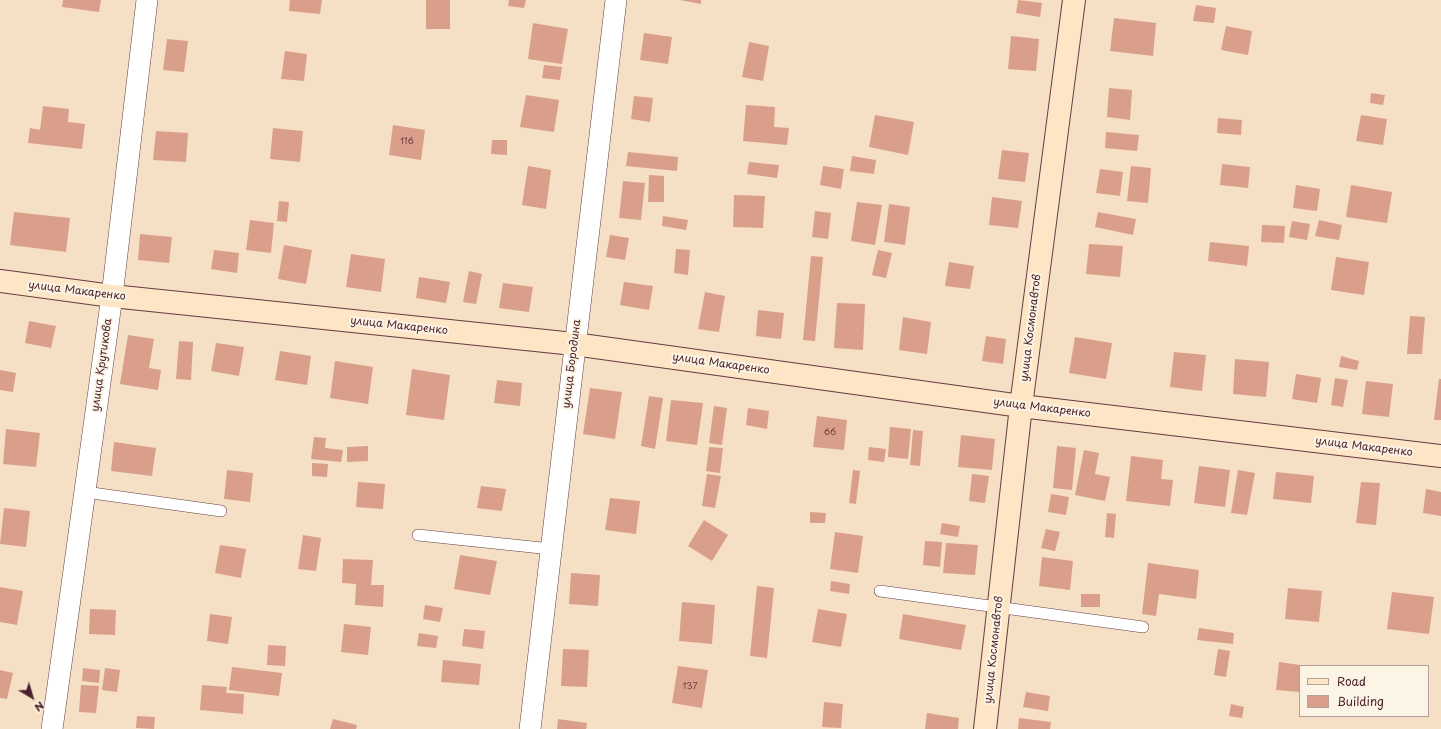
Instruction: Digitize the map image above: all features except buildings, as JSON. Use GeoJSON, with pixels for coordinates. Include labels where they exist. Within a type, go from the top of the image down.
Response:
{"type":"FeatureCollection","features":[{"type":"Feature","properties":{"kind":"street","name":"улица Крутикова"},"geometry":{"type":"LineString","coordinates":[[52,729],[112,296],[147,0]]}},
{"type":"Feature","properties":{"kind":"street","name":"улица Бородина"},"geometry":{"type":"LineString","coordinates":[[530,729],[574,344],[616,0]]}},
{"type":"Feature","properties":{"kind":"street","name":"улица Космонавтов"},"geometry":{"type":"LineString","coordinates":[[985,729],[1021,406],[1074,0]]}},
{"type":"Feature","properties":{"kind":"street","name":"улица Макаренко"},"geometry":{"type":"LineString","coordinates":[[0,281],[112,296],[574,344],[1021,406],[1441,456]]}},
{"type":"Feature","properties":{"kind":"lane"},"geometry":{"type":"LineString","coordinates":[[85,492],[221,510]]}},
{"type":"Feature","properties":{"kind":"lane"},"geometry":{"type":"LineString","coordinates":[[418,535],[551,549]]}},
{"type":"Feature","properties":{"kind":"lane"},"geometry":{"type":"LineString","coordinates":[[880,591],[1143,628]]}}]}
